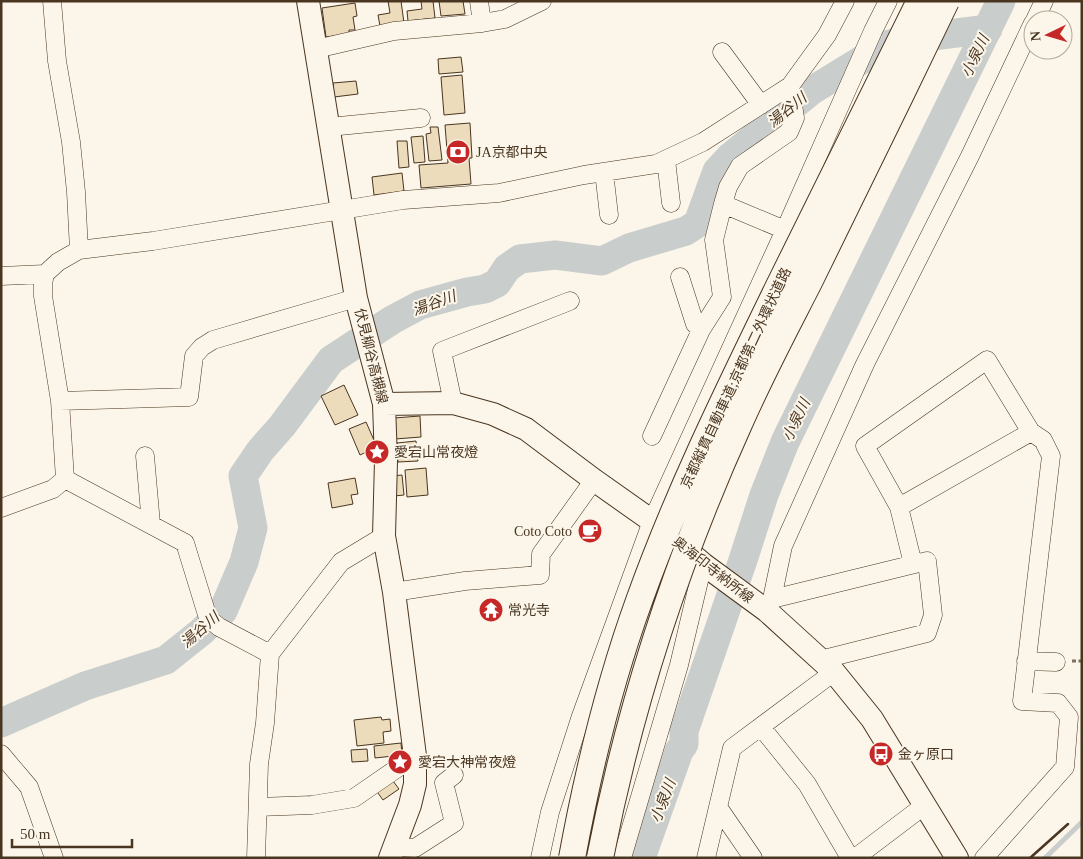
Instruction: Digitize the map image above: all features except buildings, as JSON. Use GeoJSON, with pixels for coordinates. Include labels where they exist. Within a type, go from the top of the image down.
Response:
{"type":"FeatureCollection","features":[{"type":"Feature","properties":{"kind":"highway","name":"京都縦貫自動車道;京都第二外環状道路"},"geometry":{"type":"LineString","coordinates":[[572,858],[584,794],[608,701],[639,601],[673,514],[716,414],[920,1]]}},
{"type":"Feature","properties":{"kind":"highway","name":"京都縦貫自動車道;京都第二外環状道路"},"geometry":{"type":"LineString","coordinates":[[600,858],[611,801],[634,709],[664,612],[696,525],[739,424],[946,1]]}},
{"type":"Feature","properties":{"kind":"main road","name":"伏見柳谷高槻線"},"geometry":{"type":"LineString","coordinates":[[308,1],[356,298],[384,404],[386,461],[384,536],[394,592],[415,756],[416,784],[392,852]]}},
{"type":"Feature","properties":{"kind":"main road","name":"奥海印寺納所線"},"geometry":{"type":"LineString","coordinates":[[384,404],[452,403],[493,414],[526,429],[652,521],[707,567],[765,604],[827,666],[872,719],[957,858]]}},
{"type":"Feature","properties":{"kind":"street"},"geometry":{"type":"LineString","coordinates":[[52,1],[57,61],[71,142],[79,250]]}},
{"type":"Feature","properties":{"kind":"street"},"geometry":{"type":"LineString","coordinates":[[479,1],[482,23]]}},
{"type":"Feature","properties":{"kind":"street"},"geometry":{"type":"LineString","coordinates":[[652,436],[701,330],[722,297],[714,240],[728,187],[740,166],[789,132],[792,102],[845,1]]}},
{"type":"Feature","properties":{"kind":"street"},"geometry":{"type":"LineString","coordinates":[[540,858],[550,812],[581,716],[652,521],[888,1]]}},
{"type":"Feature","properties":{"kind":"street"},"geometry":{"type":"LineString","coordinates":[[316,49],[394,31],[482,23],[505,19],[531,3]]}},
{"type":"Feature","properties":{"kind":"street"},"geometry":{"type":"LineString","coordinates":[[765,604],[782,546],[864,364],[970,156],[1023,45]]}},
{"type":"Feature","properties":{"kind":"street"},"geometry":{"type":"LineString","coordinates":[[722,52],[761,105]]}},
{"type":"Feature","properties":{"kind":"street"},"geometry":{"type":"LineString","coordinates":[[65,479],[60,402],[43,296],[43,284],[46,274],[58,262],[79,250],[153,241],[403,200],[499,193],[604,172],[656,164],[704,142],[761,105],[792,102]]}},
{"type":"Feature","properties":{"kind":"street"},"geometry":{"type":"LineString","coordinates":[[328,128],[421,118]]}},
{"type":"Feature","properties":{"kind":"street"},"geometry":{"type":"LineString","coordinates":[[666,160],[671,203]]}},
{"type":"Feature","properties":{"kind":"street"},"geometry":{"type":"LineString","coordinates":[[604,172],[609,215]]}},
{"type":"Feature","properties":{"kind":"street"},"geometry":{"type":"LineString","coordinates":[[723,204],[785,230]]}},
{"type":"Feature","properties":{"kind":"street"},"geometry":{"type":"LineString","coordinates":[[1,276],[46,274]]}},
{"type":"Feature","properties":{"kind":"street"},"geometry":{"type":"LineString","coordinates":[[680,277],[695,324],[701,330]]}},
{"type":"Feature","properties":{"kind":"street"},"geometry":{"type":"LineString","coordinates":[[60,402],[189,397],[194,356],[207,343],[356,298]]}},
{"type":"Feature","properties":{"kind":"street"},"geometry":{"type":"LineString","coordinates":[[452,403],[442,351],[570,301]]}},
{"type":"Feature","properties":{"kind":"street"},"geometry":{"type":"LineString","coordinates":[[913,564],[900,507],[865,446],[987,360],[1031,432],[1043,440],[1051,456],[1022,701],[1058,703],[1069,718],[1065,767],[984,858]]}},
{"type":"Feature","properties":{"kind":"street"},"geometry":{"type":"LineString","coordinates":[[900,507],[1031,432]]}},
{"type":"Feature","properties":{"kind":"street"},"geometry":{"type":"LineString","coordinates":[[145,456],[151,524]]}},
{"type":"Feature","properties":{"kind":"street"},"geometry":{"type":"LineString","coordinates":[[1,508],[53,488],[65,479]]}},
{"type":"Feature","properties":{"kind":"street"},"geometry":{"type":"LineString","coordinates":[[65,479],[185,543],[213,622],[270,654]]}},
{"type":"Feature","properties":{"kind":"street"},"geometry":{"type":"LineString","coordinates":[[394,592],[465,581],[540,575],[540,554],[594,480]]}},
{"type":"Feature","properties":{"kind":"street"},"geometry":{"type":"LineString","coordinates":[[256,858],[259,764],[270,654],[341,562],[384,536]]}},
{"type":"Feature","properties":{"kind":"street"},"geometry":{"type":"LineString","coordinates":[[706,858],[732,748],[761,727],[827,666],[927,633],[933,615],[927,561],[765,604]]}},
{"type":"Feature","properties":{"kind":"street"},"geometry":{"type":"LineString","coordinates":[[622,858],[707,567]]}},
{"type":"Feature","properties":{"kind":"street"},"geometry":{"type":"LineString","coordinates":[[1026,661],[1056,662]]}},
{"type":"Feature","properties":{"kind":"street"},"geometry":{"type":"LineString","coordinates":[[761,727],[807,784],[850,858]]}},
{"type":"Feature","properties":{"kind":"street"},"geometry":{"type":"LineString","coordinates":[[1,754],[29,787],[54,858]]}},
{"type":"Feature","properties":{"kind":"street"},"geometry":{"type":"LineString","coordinates":[[258,807],[312,805],[354,798],[415,756]]}},
{"type":"Feature","properties":{"kind":"street"},"geometry":{"type":"LineString","coordinates":[[392,852],[415,848],[454,823],[444,783],[454,775]]}},
{"type":"Feature","properties":{"kind":"street"},"geometry":{"type":"LineString","coordinates":[[855,858],[925,805]]}},
{"type":"Feature","properties":{"kind":"street"},"geometry":{"type":"LineString","coordinates":[[718,807],[753,858]]}},
{"type":"Feature","properties":{"kind":"waterway","name":"小泉川"},"geometry":{"type":"LineString","coordinates":[[641,858],[679,751],[684,744],[684,731],[764,495],[785,442],[1001,1]]}},
{"type":"Feature","properties":{"kind":"waterway","name":"湯谷川"},"geometry":{"type":"LineString","coordinates":[[1,723],[85,686],[166,660],[201,632],[223,611],[244,562],[253,528],[243,476],[260,451],[282,426],[331,360],[392,320],[420,305],[485,289],[497,283],[507,268],[520,259],[555,255],[602,261],[629,248],[686,231],[698,223],[717,171],[730,157],[811,91],[886,45],[909,39],[988,29]]}},
{"type":"Feature","properties":{"kind":"waterway"},"geometry":{"type":"LineString","coordinates":[[1045,858],[1082,822]]}},
{"type":"Feature","properties":{"kind":"wall"},"geometry":{"type":"LineString","coordinates":[[1030,858],[1068,824]]}},
{"type":"Feature","properties":{"kind":"place","name":"JA京都中央"},"geometry":{"type":"Point","coordinates":[458,152]}},
{"type":"Feature","properties":{"kind":"place","name":"愛宕山常夜燈"},"geometry":{"type":"Point","coordinates":[377,452]}},
{"type":"Feature","properties":{"kind":"place","name":"Coto Coto"},"geometry":{"type":"Point","coordinates":[590,531]}},
{"type":"Feature","properties":{"kind":"place","name":"常光寺"},"geometry":{"type":"Point","coordinates":[491,610]}},
{"type":"Feature","properties":{"kind":"place","name":"金ヶ原口"},"geometry":{"type":"Point","coordinates":[881,754]}},
{"type":"Feature","properties":{"kind":"place","name":"愛宕大神常夜燈"},"geometry":{"type":"Point","coordinates":[400,762]}}]}
